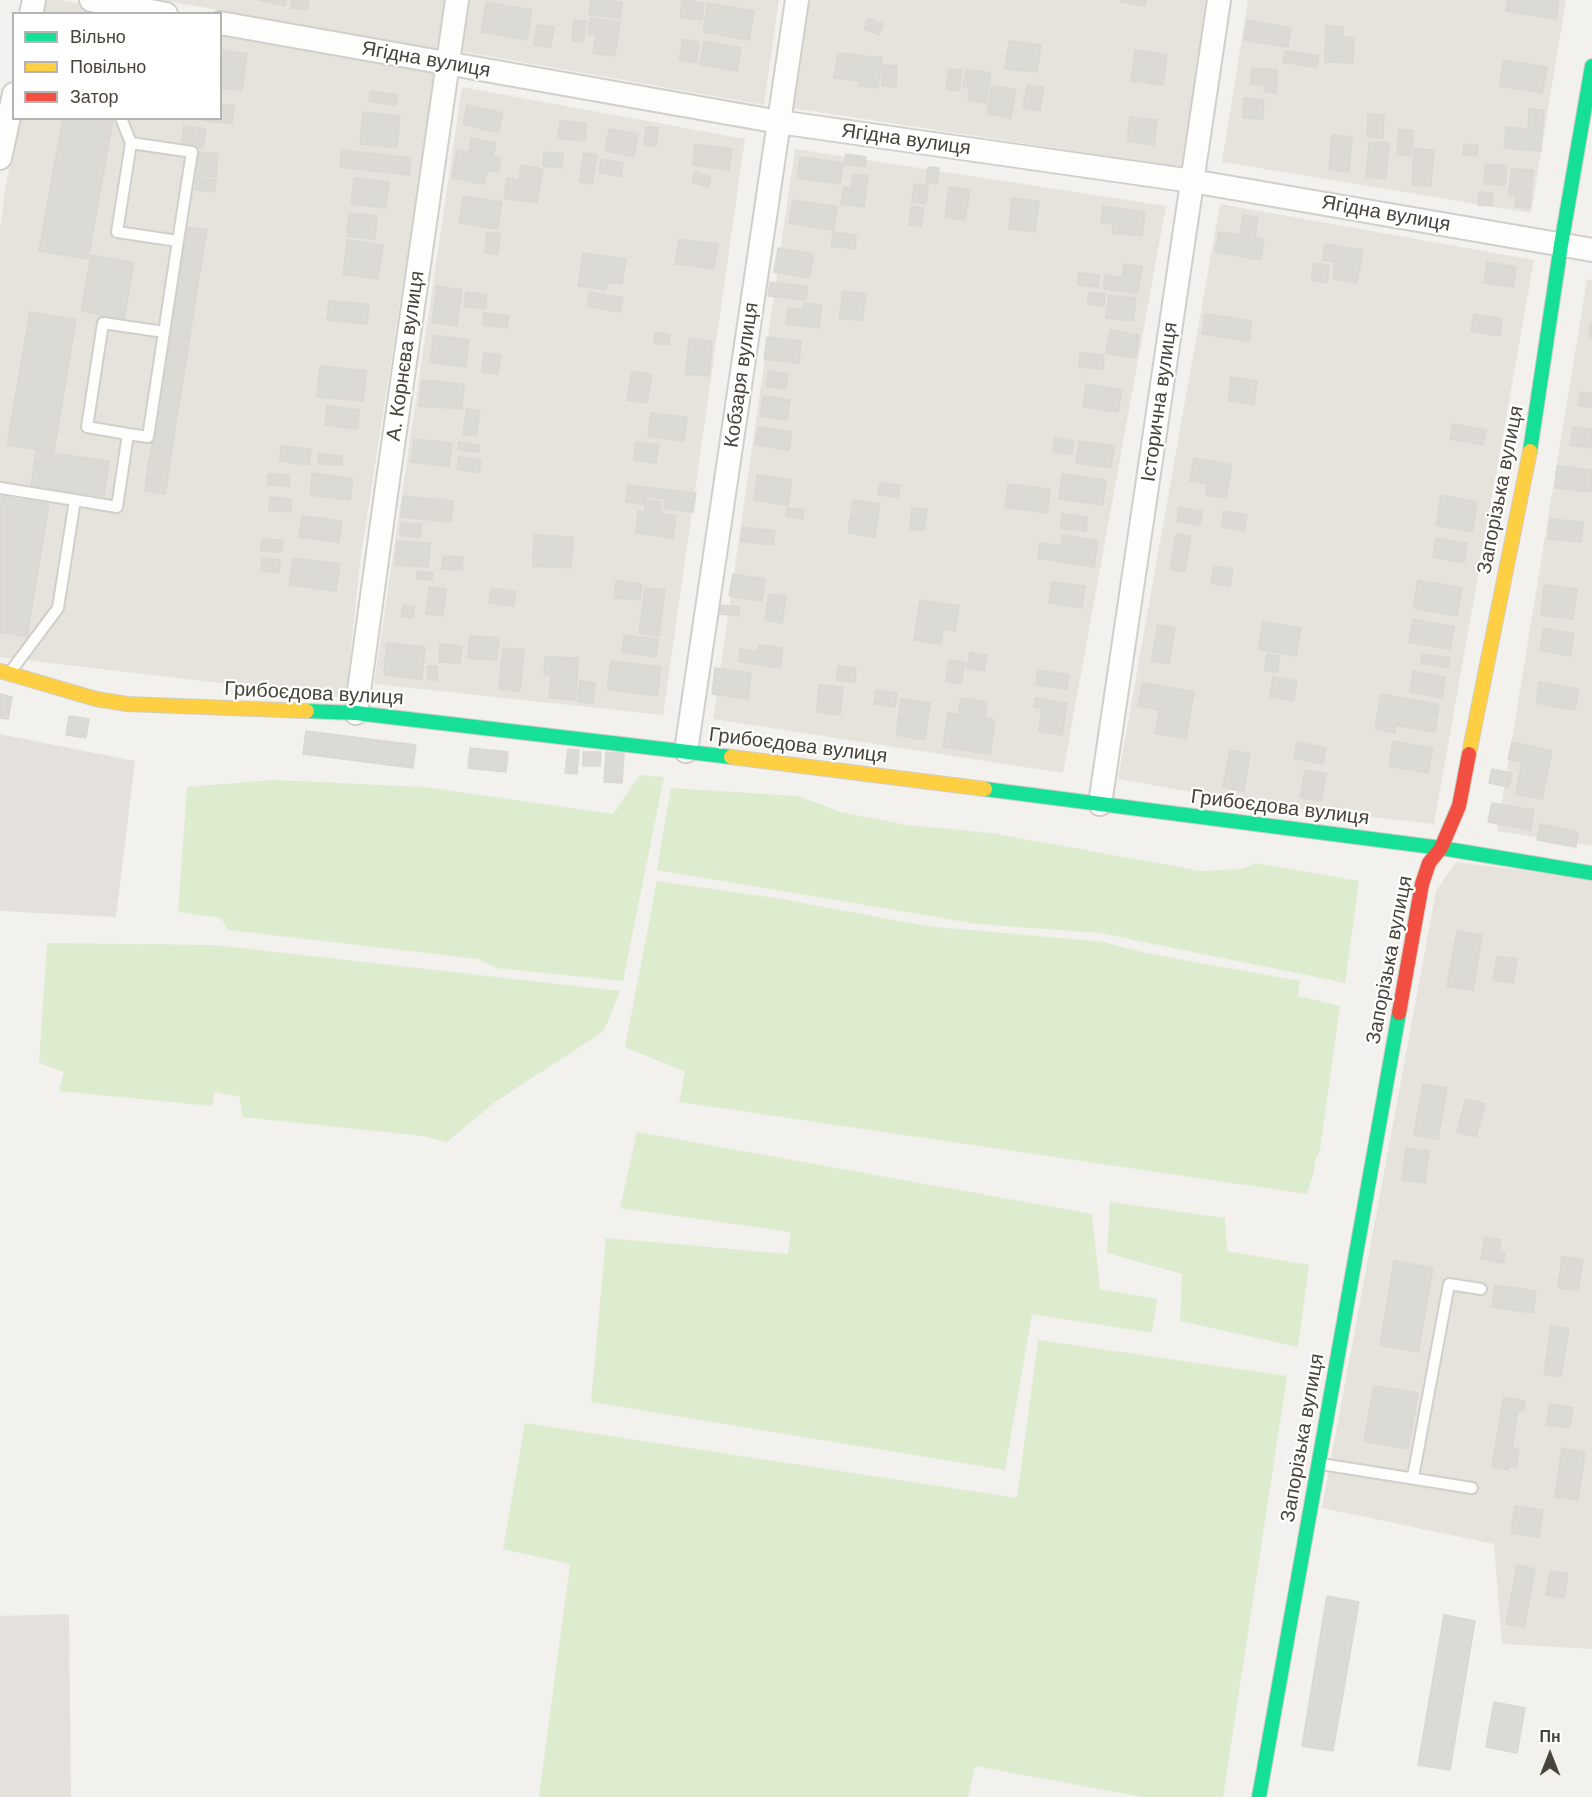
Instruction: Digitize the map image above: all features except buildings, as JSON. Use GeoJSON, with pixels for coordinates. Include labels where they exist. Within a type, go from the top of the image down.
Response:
{"type":"FeatureCollection","features":[{"type":"Feature","properties":{"kind":"street"},"geometry":{"type":"LineString","coordinates":[[91,0],[136,11]]}},
{"type":"Feature","properties":{"kind":"street","name":"А. Корнєва вулиця"},"geometry":{"type":"LineString","coordinates":[[356,713],[457,0]]}},
{"type":"Feature","properties":{"kind":"street","name":"Кобзаря вулиця"},"geometry":{"type":"LineString","coordinates":[[686,751],[797,0]]}},
{"type":"Feature","properties":{"kind":"street","name":"Історична вулиця"},"geometry":{"type":"LineString","coordinates":[[1100,804],[1219,0]]}},
{"type":"Feature","properties":{"kind":"street","name":"Ягідна вулиця"},"geometry":{"type":"LineString","coordinates":[[222,23],[780,123],[1192,181],[1592,250]]}},
{"type":"Feature","properties":{"kind":"street","name":"Запорізька вулиця"},"geometry":{"type":"LineString","coordinates":[[1259,1797],[1422,884],[1429,863],[1441,848],[1459,806],[1528,462],[1561,245],[1592,66]]}},
{"type":"Feature","properties":{"kind":"street"},"geometry":{"type":"LineString","coordinates":[[0,158],[12,103]]}},
{"type":"Feature","properties":{"kind":"street","name":"Грибоєдова вулиця"},"geometry":{"type":"LineString","coordinates":[[5,672],[96,699],[127,704],[356,713],[686,751],[1441,848],[1592,873]]}},
{"type":"Feature","properties":{"kind":"lane"},"geometry":{"type":"LineString","coordinates":[[122,120],[131,142],[117,232],[178,241]]}},
{"type":"Feature","properties":{"kind":"lane"},"geometry":{"type":"LineString","coordinates":[[131,142],[192,152],[148,437],[87,427],[103,323],[164,332]]}},
{"type":"Feature","properties":{"kind":"lane"},"geometry":{"type":"LineString","coordinates":[[0,489],[117,507],[128,434]]}},
{"type":"Feature","properties":{"kind":"lane"},"geometry":{"type":"LineString","coordinates":[[5,672],[58,608],[75,500]]}},
{"type":"Feature","properties":{"kind":"lane"},"geometry":{"type":"LineString","coordinates":[[1413,1477],[1449,1284],[1481,1289]]}},
{"type":"Feature","properties":{"kind":"lane"},"geometry":{"type":"LineString","coordinates":[[1318,1463],[1472,1488]]}},
{"type":"Feature","properties":{"kind":"shaded area"},"geometry":{"type":"Polygon","coordinates":[[[41,0],[61,0],[127,12],[39,12],[41,0]]]}},
{"type":"Feature","properties":{"kind":"shaded area"},"geometry":{"type":"Polygon","coordinates":[[[163,0],[450,0],[443,51],[163,0]]]}},
{"type":"Feature","properties":{"kind":"shaded area"},"geometry":{"type":"Polygon","coordinates":[[[467,0],[779,0],[764,105],[460,51],[467,0]]]}},
{"type":"Feature","properties":{"kind":"shaded area"},"geometry":{"type":"Polygon","coordinates":[[[808,0],[1212,0],[1186,168],[792,108],[808,0]]]}},
{"type":"Feature","properties":{"kind":"shaded area"},"geometry":{"type":"Polygon","coordinates":[[[1248,0],[1566,0],[1531,213],[1222,162],[1248,0]]]}},
{"type":"Feature","properties":{"kind":"shaded area"},"geometry":{"type":"Polygon","coordinates":[[[222,30],[436,71],[360,562],[346,698],[0,657],[0,230],[18,120],[222,120],[222,30]]]}},
{"type":"Feature","properties":{"kind":"shaded area"},"geometry":{"type":"Polygon","coordinates":[[[462,87],[745,139],[663,715],[374,684],[462,87]]]}},
{"type":"Feature","properties":{"kind":"shaded area"},"geometry":{"type":"Polygon","coordinates":[[[795,149],[1166,206],[1063,773],[713,719],[795,149]]]}},
{"type":"Feature","properties":{"kind":"shaded area"},"geometry":{"type":"Polygon","coordinates":[[[1220,204],[1534,260],[1434,824],[1266,805],[1118,779],[1220,204]]]}},
{"type":"Feature","properties":{"kind":"shaded area"},"geometry":{"type":"Polygon","coordinates":[[[1587,279],[1592,280],[1592,846],[1497,831],[1587,279]]]}},
{"type":"Feature","properties":{"kind":"shaded area"},"geometry":{"type":"Polygon","coordinates":[[[0,734],[135,761],[116,917],[0,911],[0,734]]]}},
{"type":"Feature","properties":{"kind":"shaded area"},"geometry":{"type":"Polygon","coordinates":[[[1456,862],[1592,879],[1592,1649],[1502,1644],[1494,1544],[1322,1508],[1436,891],[1456,862]]]}},
{"type":"Feature","properties":{"kind":"shaded area"},"geometry":{"type":"Polygon","coordinates":[[[69,1614],[71,1797],[0,1797],[0,1616],[69,1614]]]}},
{"type":"Feature","properties":{"kind":"green space"},"geometry":{"type":"Polygon","coordinates":[[[640,775],[664,777],[623,981],[496,968],[478,959],[228,930],[221,918],[178,912],[187,787],[274,780],[424,787],[613,814],[640,775]]]}},
{"type":"Feature","properties":{"kind":"green space"},"geometry":{"type":"Polygon","coordinates":[[[671,788],[798,796],[841,812],[907,825],[991,833],[1201,871],[1241,869],[1256,863],[1359,881],[1345,983],[1100,933],[977,924],[657,870],[671,788]]]}},
{"type":"Feature","properties":{"kind":"green space"},"geometry":{"type":"Polygon","coordinates":[[[657,881],[782,899],[926,926],[1104,942],[1145,953],[1300,981],[1298,996],[1340,1006],[1320,1150],[1307,1194],[679,1102],[685,1072],[625,1047],[657,881]]]}},
{"type":"Feature","properties":{"kind":"green space"},"geometry":{"type":"Polygon","coordinates":[[[47,943],[214,945],[620,991],[604,1031],[495,1102],[447,1142],[423,1136],[242,1117],[240,1097],[215,1092],[212,1106],[59,1091],[64,1072],[39,1063],[47,943]]]}},
{"type":"Feature","properties":{"kind":"green space"},"geometry":{"type":"Polygon","coordinates":[[[637,1132],[1092,1214],[1100,1289],[1157,1299],[1152,1333],[1032,1314],[1005,1470],[591,1402],[606,1238],[788,1254],[791,1232],[620,1208],[637,1132]]]}},
{"type":"Feature","properties":{"kind":"green space"},"geometry":{"type":"Polygon","coordinates":[[[1110,1202],[1225,1218],[1227,1251],[1309,1265],[1298,1347],[1180,1321],[1182,1274],[1107,1253],[1110,1202]]]}},
{"type":"Feature","properties":{"kind":"green space"},"geometry":{"type":"Polygon","coordinates":[[[1038,1340],[1287,1376],[1223,1797],[1143,1797],[975,1766],[968,1797],[539,1797],[570,1564],[503,1549],[525,1423],[1017,1498],[1038,1340]]]}},
{"type":"Feature","properties":{"kind":"traffic: fast"},"geometry":{"type":"LineString","coordinates":[[1530,451],[1561,245],[1592,66]]}},
{"type":"Feature","properties":{"kind":"traffic: fast"},"geometry":{"type":"LineString","coordinates":[[307,711],[356,713],[731,757]]}},
{"type":"Feature","properties":{"kind":"traffic: fast"},"geometry":{"type":"LineString","coordinates":[[985,789],[1441,848],[1592,873]]}},
{"type":"Feature","properties":{"kind":"traffic: fast"},"geometry":{"type":"LineString","coordinates":[[1259,1797],[1399,1013]]}},
{"type":"Feature","properties":{"kind":"traffic: slow"},"geometry":{"type":"LineString","coordinates":[[1469,754],[1530,451]]}},
{"type":"Feature","properties":{"kind":"traffic: slow"},"geometry":{"type":"LineString","coordinates":[[0,671],[96,699],[127,704],[307,711]]}},
{"type":"Feature","properties":{"kind":"traffic: slow"},"geometry":{"type":"LineString","coordinates":[[731,757],[985,789]]}},
{"type":"Feature","properties":{"kind":"traffic: jam"},"geometry":{"type":"LineString","coordinates":[[1399,1013],[1422,884],[1429,863],[1441,848],[1459,806],[1469,754]]}}]}
